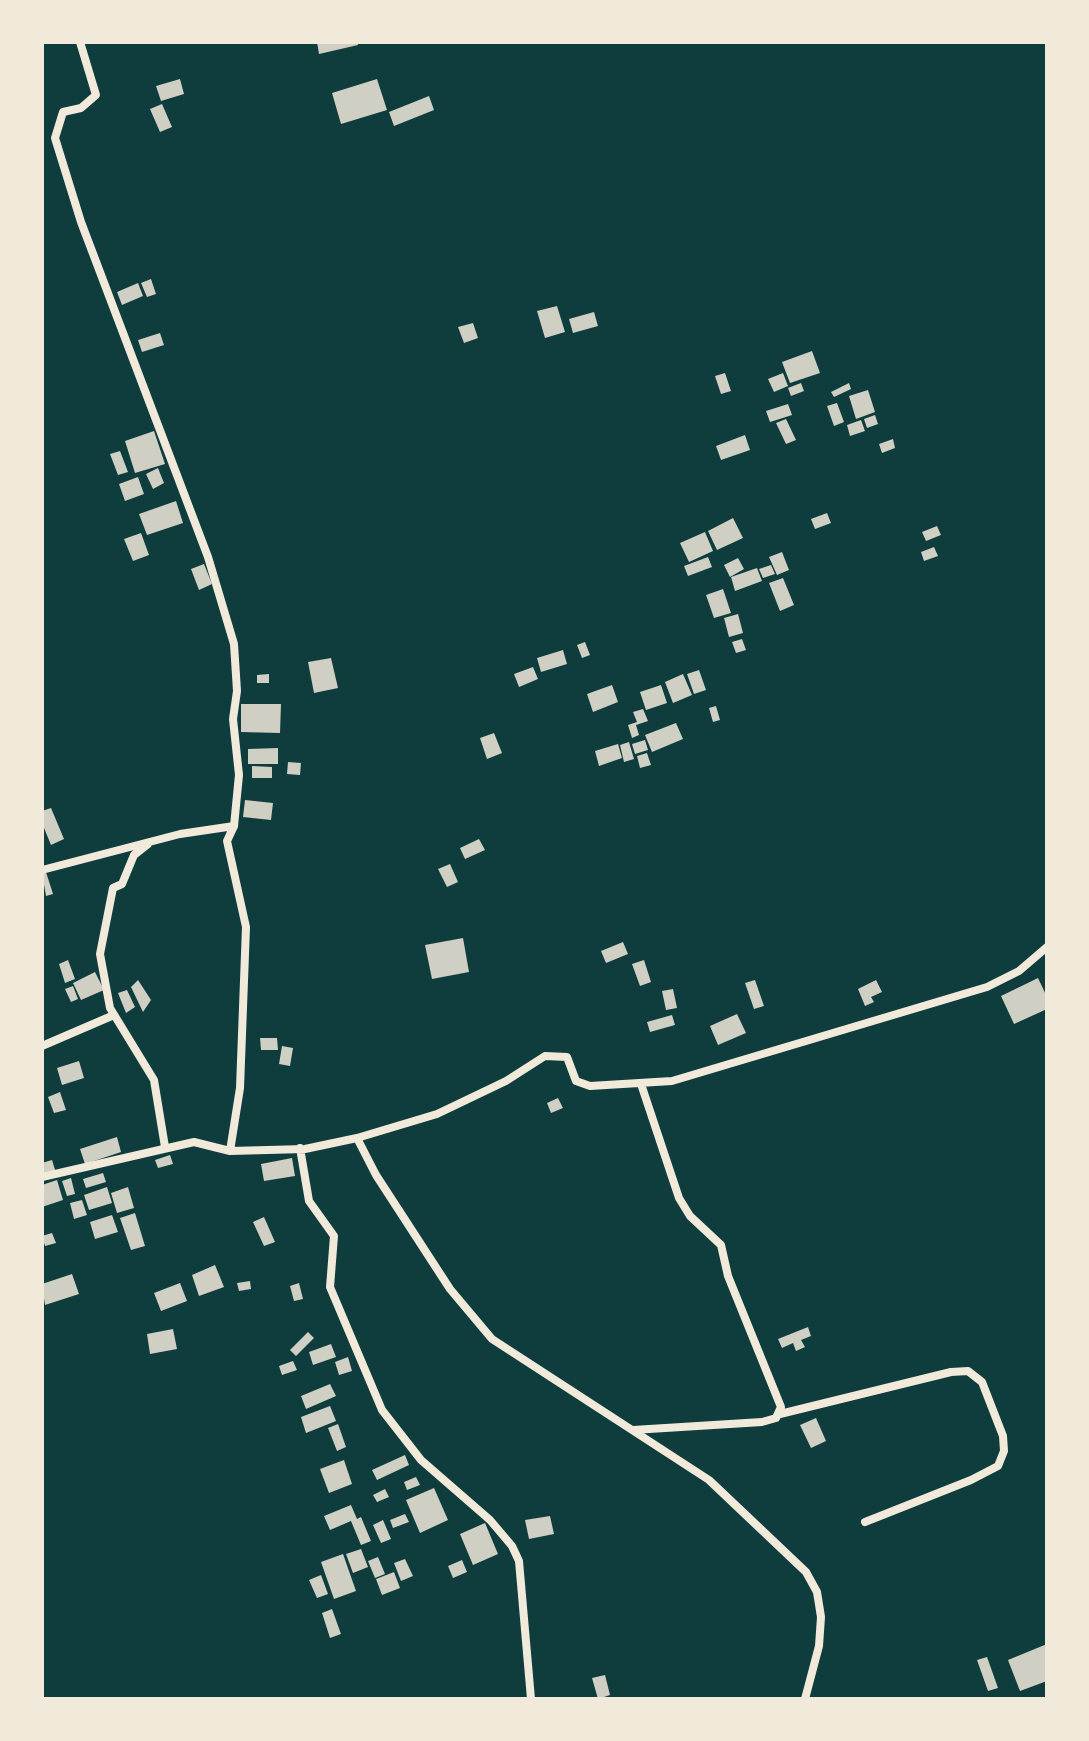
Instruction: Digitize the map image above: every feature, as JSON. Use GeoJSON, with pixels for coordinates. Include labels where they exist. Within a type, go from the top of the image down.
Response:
{"type":"FeatureCollection","features":[{"type":"Feature","properties":{"kind":"street"},"geometry":{"type":"LineString","coordinates":[[80,42],[96,95],[81,108],[63,112],[55,138],[81,222],[208,557],[234,644],[237,691],[233,719],[239,775],[234,826],[227,841],[246,927],[246,973],[240,1088],[230,1151]]}},
{"type":"Feature","properties":{"kind":"street"},"geometry":{"type":"LineString","coordinates":[[42,870],[234,826]]}},
{"type":"Feature","properties":{"kind":"street"},"geometry":{"type":"LineString","coordinates":[[148,844],[134,855],[122,884],[113,888],[100,954],[104,992],[114,1015],[154,1080],[165,1147]]}},
{"type":"Feature","properties":{"kind":"street"},"geometry":{"type":"LineString","coordinates":[[42,1177],[194,1142],[230,1151],[331,1146],[437,1114],[506,1081],[545,1056],[567,1057],[576,1081],[590,1086],[672,1081],[987,987],[1019,971],[1047,947]]}},
{"type":"Feature","properties":{"kind":"street"},"geometry":{"type":"LineString","coordinates":[[42,1046],[114,1015]]}},
{"type":"Feature","properties":{"kind":"street"},"geometry":{"type":"LineString","coordinates":[[641,1084],[679,1198],[690,1216],[721,1245],[728,1276],[779,1400],[780,1414]]}},
{"type":"Feature","properties":{"kind":"street"},"geometry":{"type":"LineString","coordinates":[[357,1138],[376,1175],[450,1289],[492,1339],[709,1480],[806,1572],[817,1592],[821,1617],[819,1646],[805,1699]]}},
{"type":"Feature","properties":{"kind":"street"},"geometry":{"type":"LineString","coordinates":[[303,1148],[309,1201],[334,1236],[330,1287],[382,1410],[421,1460],[490,1520],[516,1553],[531,1699]]}},
{"type":"Feature","properties":{"kind":"street"},"geometry":{"type":"LineString","coordinates":[[631,1430],[762,1422],[780,1414],[961,1370],[976,1374],[1003,1436],[1004,1451],[998,1466],[981,1476],[865,1522]]}},
{"type":"Feature","properties":{"kind":"building"},"geometry":{"type":"Polygon","coordinates":[[[317,42],[357,42],[358,45],[319,54],[317,42]]]}},
{"type":"Feature","properties":{"kind":"building"},"geometry":{"type":"Polygon","coordinates":[[[180,79],[184,94],[161,101],[156,86],[180,79]]]}},
{"type":"Feature","properties":{"kind":"building"},"geometry":{"type":"Polygon","coordinates":[[[377,79],[387,110],[341,124],[332,93],[377,79]]]}},
{"type":"Feature","properties":{"kind":"building"},"geometry":{"type":"Polygon","coordinates":[[[429,96],[434,110],[394,126],[389,112],[429,96]]]}},
{"type":"Feature","properties":{"kind":"building"},"geometry":{"type":"Polygon","coordinates":[[[162,104],[172,127],[160,132],[150,109],[162,104]]]}},
{"type":"Feature","properties":{"kind":"building"},"geometry":{"type":"Polygon","coordinates":[[[151,279],[156,294],[147,297],[141,283],[151,279]]]}},
{"type":"Feature","properties":{"kind":"building"},"geometry":{"type":"Polygon","coordinates":[[[138,283],[143,296],[122,305],[117,292],[138,283]]]}},
{"type":"Feature","properties":{"kind":"building"},"geometry":{"type":"Polygon","coordinates":[[[557,306],[565,332],[545,338],[537,311],[557,306]]]}},
{"type":"Feature","properties":{"kind":"building"},"geometry":{"type":"Polygon","coordinates":[[[594,312],[598,326],[573,333],[569,319],[594,312]]]}},
{"type":"Feature","properties":{"kind":"building"},"geometry":{"type":"Polygon","coordinates":[[[473,323],[478,338],[464,343],[458,327],[473,323]]]}},
{"type":"Feature","properties":{"kind":"building"},"geometry":{"type":"Polygon","coordinates":[[[160,333],[164,345],[142,352],[138,340],[160,333]]]}},
{"type":"Feature","properties":{"kind":"building"},"geometry":{"type":"Polygon","coordinates":[[[812,351],[820,373],[790,383],[782,362],[812,351]]]}},
{"type":"Feature","properties":{"kind":"building"},"geometry":{"type":"Polygon","coordinates":[[[725,373],[731,391],[721,394],[715,376],[725,373]]]}},
{"type":"Feature","properties":{"kind":"building"},"geometry":{"type":"Polygon","coordinates":[[[783,373],[788,386],[774,392],[768,379],[783,373]]]}},
{"type":"Feature","properties":{"kind":"building"},"geometry":{"type":"Polygon","coordinates":[[[801,383],[804,391],[791,396],[788,388],[801,383]]]}},
{"type":"Feature","properties":{"kind":"building"},"geometry":{"type":"Polygon","coordinates":[[[849,383],[851,389],[834,397],[831,392],[849,383]]]}},
{"type":"Feature","properties":{"kind":"building"},"geometry":{"type":"Polygon","coordinates":[[[868,390],[875,412],[856,419],[849,396],[868,390]]]}},
{"type":"Feature","properties":{"kind":"building"},"geometry":{"type":"Polygon","coordinates":[[[837,403],[844,422],[834,426],[827,406],[837,403]]]}},
{"type":"Feature","properties":{"kind":"building"},"geometry":{"type":"Polygon","coordinates":[[[788,404],[792,415],[770,422],[766,411],[788,404]]]}},
{"type":"Feature","properties":{"kind":"building"},"geometry":{"type":"Polygon","coordinates":[[[875,415],[878,424],[867,428],[864,419],[875,415]]]}},
{"type":"Feature","properties":{"kind":"building"},"geometry":{"type":"Polygon","coordinates":[[[786,419],[796,440],[786,444],[776,423],[786,419]]]}},
{"type":"Feature","properties":{"kind":"building"},"geometry":{"type":"Polygon","coordinates":[[[861,420],[865,431],[850,436],[847,425],[861,420]]]}},
{"type":"Feature","properties":{"kind":"building"},"geometry":{"type":"Polygon","coordinates":[[[154,431],[165,464],[135,473],[125,441],[154,431]]]}},
{"type":"Feature","properties":{"kind":"building"},"geometry":{"type":"Polygon","coordinates":[[[745,435],[750,450],[721,460],[716,446],[745,435]]]}},
{"type":"Feature","properties":{"kind":"building"},"geometry":{"type":"Polygon","coordinates":[[[893,439],[895,448],[882,453],[879,444],[893,439]]]}},
{"type":"Feature","properties":{"kind":"building"},"geometry":{"type":"Polygon","coordinates":[[[120,451],[128,472],[118,475],[110,454],[120,451]]]}},
{"type":"Feature","properties":{"kind":"building"},"geometry":{"type":"Polygon","coordinates":[[[158,468],[164,483],[153,489],[146,474],[158,468]]]}},
{"type":"Feature","properties":{"kind":"building"},"geometry":{"type":"Polygon","coordinates":[[[138,477],[144,494],[125,501],[119,484],[138,477]]]}},
{"type":"Feature","properties":{"kind":"building"},"geometry":{"type":"Polygon","coordinates":[[[176,501],[183,523],[147,535],[139,514],[176,501]]]}},
{"type":"Feature","properties":{"kind":"building"},"geometry":{"type":"Polygon","coordinates":[[[827,513],[831,523],[815,529],[811,519],[827,513]]]}},
{"type":"Feature","properties":{"kind":"building"},"geometry":{"type":"Polygon","coordinates":[[[733,518],[743,538],[717,550],[708,531],[733,518]]]}},
{"type":"Feature","properties":{"kind":"building"},"geometry":{"type":"Polygon","coordinates":[[[937,526],[941,535],[926,541],[922,532],[937,526]]]}},
{"type":"Feature","properties":{"kind":"building"},"geometry":{"type":"Polygon","coordinates":[[[705,532],[713,551],[689,562],[680,543],[705,532]]]}},
{"type":"Feature","properties":{"kind":"building"},"geometry":{"type":"Polygon","coordinates":[[[141,533],[149,555],[133,561],[124,539],[141,533]]]}},
{"type":"Feature","properties":{"kind":"building"},"geometry":{"type":"Polygon","coordinates":[[[934,547],[938,556],[924,561],[921,552],[934,547]]]}},
{"type":"Feature","properties":{"kind":"building"},"geometry":{"type":"Polygon","coordinates":[[[782,552],[789,570],[777,575],[769,557],[782,552]]]}},
{"type":"Feature","properties":{"kind":"building"},"geometry":{"type":"Polygon","coordinates":[[[708,557],[712,567],[688,576],[684,566],[708,557]]]}},
{"type":"Feature","properties":{"kind":"building"},"geometry":{"type":"Polygon","coordinates":[[[738,558],[744,569],[730,577],[724,565],[738,558]]]}},
{"type":"Feature","properties":{"kind":"building"},"geometry":{"type":"Polygon","coordinates":[[[204,564],[212,584],[199,590],[191,569],[204,564]]]}},
{"type":"Feature","properties":{"kind":"building"},"geometry":{"type":"Polygon","coordinates":[[[771,565],[775,574],[763,578],[759,569],[771,565]]]}},
{"type":"Feature","properties":{"kind":"building"},"geometry":{"type":"Polygon","coordinates":[[[757,568],[762,581],[735,591],[731,577],[757,568]]]}},
{"type":"Feature","properties":{"kind":"building"},"geometry":{"type":"Polygon","coordinates":[[[783,578],[794,605],[780,611],[769,583],[783,578]]]}},
{"type":"Feature","properties":{"kind":"building"},"geometry":{"type":"Polygon","coordinates":[[[723,589],[731,613],[714,618],[706,595],[723,589]]]}},
{"type":"Feature","properties":{"kind":"building"},"geometry":{"type":"Polygon","coordinates":[[[738,614],[743,633],[729,637],[724,618],[738,614]]]}},
{"type":"Feature","properties":{"kind":"building"},"geometry":{"type":"Polygon","coordinates":[[[742,639],[746,650],[736,653],[732,642],[742,639]]]}},
{"type":"Feature","properties":{"kind":"building"},"geometry":{"type":"Polygon","coordinates":[[[585,642],[590,655],[582,658],[577,645],[585,642]]]}},
{"type":"Feature","properties":{"kind":"building"},"geometry":{"type":"Polygon","coordinates":[[[563,650],[567,664],[541,672],[537,658],[563,650]]]}},
{"type":"Feature","properties":{"kind":"building"},"geometry":{"type":"Polygon","coordinates":[[[331,658],[338,688],[314,693],[308,662],[331,658]]]}},
{"type":"Feature","properties":{"kind":"building"},"geometry":{"type":"Polygon","coordinates":[[[533,667],[538,679],[519,687],[514,674],[533,667]]]}},
{"type":"Feature","properties":{"kind":"building"},"geometry":{"type":"Polygon","coordinates":[[[699,670],[706,690],[694,694],[687,674],[699,670]]]}},
{"type":"Feature","properties":{"kind":"building"},"geometry":{"type":"Polygon","coordinates":[[[269,674],[269,683],[257,683],[257,675],[269,674]]]}},
{"type":"Feature","properties":{"kind":"building"},"geometry":{"type":"Polygon","coordinates":[[[683,674],[692,695],[673,703],[665,682],[683,674]]]}},
{"type":"Feature","properties":{"kind":"building"},"geometry":{"type":"Polygon","coordinates":[[[612,685],[618,702],[593,712],[587,694],[612,685]]]}},
{"type":"Feature","properties":{"kind":"building"},"geometry":{"type":"Polygon","coordinates":[[[661,685],[667,703],[646,710],[640,692],[661,685]]]}},
{"type":"Feature","properties":{"kind":"building"},"geometry":{"type":"Polygon","coordinates":[[[241,704],[281,704],[280,733],[241,732],[241,704]]]}},
{"type":"Feature","properties":{"kind":"building"},"geometry":{"type":"Polygon","coordinates":[[[716,706],[720,720],[713,722],[709,708],[716,706]]]}},
{"type":"Feature","properties":{"kind":"building"},"geometry":{"type":"Polygon","coordinates":[[[643,709],[648,721],[636,725],[639,735],[632,738],[628,725],[637,722],[633,712],[643,709]]]}},
{"type":"Feature","properties":{"kind":"building"},"geometry":{"type":"Polygon","coordinates":[[[676,723],[683,739],[652,752],[645,735],[676,723]]]}},
{"type":"Feature","properties":{"kind":"building"},"geometry":{"type":"Polygon","coordinates":[[[494,733],[502,753],[487,759],[480,738],[494,733]]]}},
{"type":"Feature","properties":{"kind":"building"},"geometry":{"type":"Polygon","coordinates":[[[645,740],[648,750],[635,754],[632,744],[645,740]]]}},
{"type":"Feature","properties":{"kind":"building"},"geometry":{"type":"Polygon","coordinates":[[[629,742],[634,759],[624,762],[620,745],[629,742]]]}},
{"type":"Feature","properties":{"kind":"building"},"geometry":{"type":"Polygon","coordinates":[[[618,744],[622,758],[599,766],[595,751],[618,744]]]}},
{"type":"Feature","properties":{"kind":"building"},"geometry":{"type":"Polygon","coordinates":[[[278,748],[278,764],[248,764],[248,749],[278,748]]]}},
{"type":"Feature","properties":{"kind":"building"},"geometry":{"type":"Polygon","coordinates":[[[647,753],[651,765],[640,768],[637,756],[647,753]]]}},
{"type":"Feature","properties":{"kind":"building"},"geometry":{"type":"Polygon","coordinates":[[[288,762],[301,763],[300,775],[287,774],[288,762]]]}},
{"type":"Feature","properties":{"kind":"building"},"geometry":{"type":"Polygon","coordinates":[[[252,766],[272,767],[272,778],[252,778],[252,766]]]}},
{"type":"Feature","properties":{"kind":"building"},"geometry":{"type":"Polygon","coordinates":[[[245,800],[273,803],[271,820],[243,817],[245,800]]]}},
{"type":"Feature","properties":{"kind":"building"},"geometry":{"type":"Polygon","coordinates":[[[51,808],[64,839],[51,845],[42,823],[42,811],[51,808]]]}},
{"type":"Feature","properties":{"kind":"building"},"geometry":{"type":"Polygon","coordinates":[[[479,839],[485,850],[465,859],[460,848],[479,839]]]}},
{"type":"Feature","properties":{"kind":"building"},"geometry":{"type":"Polygon","coordinates":[[[450,864],[458,882],[447,887],[438,869],[450,864]]]}},
{"type":"Feature","properties":{"kind":"building"},"geometry":{"type":"Polygon","coordinates":[[[46,872],[53,894],[46,896],[42,873],[46,872]]]}},
{"type":"Feature","properties":{"kind":"building"},"geometry":{"type":"Polygon","coordinates":[[[463,938],[469,972],[432,979],[425,945],[463,938]]]}},
{"type":"Feature","properties":{"kind":"building"},"geometry":{"type":"Polygon","coordinates":[[[623,942],[628,954],[606,963],[601,951],[623,942]]]}},
{"type":"Feature","properties":{"kind":"building"},"geometry":{"type":"Polygon","coordinates":[[[68,960],[75,979],[65,983],[59,964],[68,960]]]}},
{"type":"Feature","properties":{"kind":"building"},"geometry":{"type":"Polygon","coordinates":[[[644,960],[651,982],[640,986],[632,964],[644,960]]]}},
{"type":"Feature","properties":{"kind":"building"},"geometry":{"type":"Polygon","coordinates":[[[95,972],[104,990],[81,1000],[73,983],[95,972]]]}},
{"type":"Feature","properties":{"kind":"building"},"geometry":{"type":"Polygon","coordinates":[[[1038,978],[1047,997],[1047,1009],[1014,1024],[1001,996],[1038,978]]]}},
{"type":"Feature","properties":{"kind":"building"},"geometry":{"type":"Polygon","coordinates":[[[138,980],[151,1000],[143,1012],[131,987],[138,980]]]}},
{"type":"Feature","properties":{"kind":"building"},"geometry":{"type":"Polygon","coordinates":[[[755,980],[764,1006],[754,1009],[745,983],[755,980]]]}},
{"type":"Feature","properties":{"kind":"building"},"geometry":{"type":"Polygon","coordinates":[[[876,980],[882,992],[871,997],[874,1002],[865,1006],[858,989],[876,980]]]}},
{"type":"Feature","properties":{"kind":"building"},"geometry":{"type":"Polygon","coordinates":[[[73,986],[78,999],[71,1002],[65,989],[73,986]]]}},
{"type":"Feature","properties":{"kind":"building"},"geometry":{"type":"Polygon","coordinates":[[[673,989],[677,1008],[666,1010],[662,991],[673,989]]]}},
{"type":"Feature","properties":{"kind":"building"},"geometry":{"type":"Polygon","coordinates":[[[127,990],[135,1007],[126,1013],[118,993],[127,990]]]}},
{"type":"Feature","properties":{"kind":"building"},"geometry":{"type":"Polygon","coordinates":[[[737,1014],[746,1033],[718,1045],[710,1026],[737,1014]]]}},
{"type":"Feature","properties":{"kind":"building"},"geometry":{"type":"Polygon","coordinates":[[[672,1015],[675,1025],[650,1032],[647,1022],[672,1015]]]}},
{"type":"Feature","properties":{"kind":"building"},"geometry":{"type":"Polygon","coordinates":[[[260,1038],[277,1038],[278,1050],[261,1050],[260,1038]]]}},
{"type":"Feature","properties":{"kind":"building"},"geometry":{"type":"Polygon","coordinates":[[[282,1046],[293,1048],[290,1066],[279,1064],[282,1046]]]}},
{"type":"Feature","properties":{"kind":"building"},"geometry":{"type":"Polygon","coordinates":[[[79,1061],[84,1078],[62,1085],[57,1068],[79,1061]]]}},
{"type":"Feature","properties":{"kind":"building"},"geometry":{"type":"Polygon","coordinates":[[[60,1092],[66,1110],[54,1113],[48,1097],[60,1092]]]}},
{"type":"Feature","properties":{"kind":"building"},"geometry":{"type":"Polygon","coordinates":[[[558,1098],[563,1108],[551,1113],[547,1103],[558,1098]]]}},
{"type":"Feature","properties":{"kind":"building"},"geometry":{"type":"Polygon","coordinates":[[[117,1137],[121,1152],[85,1164],[80,1149],[117,1137]]]}},
{"type":"Feature","properties":{"kind":"building"},"geometry":{"type":"Polygon","coordinates":[[[170,1155],[173,1164],[158,1168],[155,1160],[170,1155]]]}},
{"type":"Feature","properties":{"kind":"building"},"geometry":{"type":"Polygon","coordinates":[[[292,1158],[295,1176],[264,1181],[261,1164],[292,1158]]]}},
{"type":"Feature","properties":{"kind":"building"},"geometry":{"type":"Polygon","coordinates":[[[52,1160],[56,1173],[42,1178],[42,1163],[52,1160]]]}},
{"type":"Feature","properties":{"kind":"building"},"geometry":{"type":"Polygon","coordinates":[[[103,1173],[106,1182],[86,1188],[83,1179],[103,1173]]]}},
{"type":"Feature","properties":{"kind":"building"},"geometry":{"type":"Polygon","coordinates":[[[71,1178],[75,1194],[67,1196],[62,1181],[71,1178]]]}},
{"type":"Feature","properties":{"kind":"building"},"geometry":{"type":"Polygon","coordinates":[[[57,1180],[63,1200],[42,1207],[42,1185],[57,1180]]]}},
{"type":"Feature","properties":{"kind":"building"},"geometry":{"type":"Polygon","coordinates":[[[107,1187],[112,1203],[89,1210],[84,1195],[107,1187]]]}},
{"type":"Feature","properties":{"kind":"building"},"geometry":{"type":"Polygon","coordinates":[[[128,1187],[134,1208],[117,1213],[111,1193],[128,1187]]]}},
{"type":"Feature","properties":{"kind":"building"},"geometry":{"type":"Polygon","coordinates":[[[82,1200],[87,1215],[74,1219],[70,1203],[82,1200]]]}},
{"type":"Feature","properties":{"kind":"building"},"geometry":{"type":"Polygon","coordinates":[[[135,1213],[145,1246],[131,1250],[120,1218],[135,1213]]]}},
{"type":"Feature","properties":{"kind":"building"},"geometry":{"type":"Polygon","coordinates":[[[112,1215],[118,1232],[95,1239],[90,1222],[112,1215]]]}},
{"type":"Feature","properties":{"kind":"building"},"geometry":{"type":"Polygon","coordinates":[[[264,1217],[275,1242],[264,1246],[253,1222],[264,1217]]]}},
{"type":"Feature","properties":{"kind":"building"},"geometry":{"type":"Polygon","coordinates":[[[52,1233],[56,1243],[45,1246],[42,1236],[52,1233]]]}},
{"type":"Feature","properties":{"kind":"building"},"geometry":{"type":"Polygon","coordinates":[[[215,1265],[224,1287],[199,1296],[192,1275],[215,1265]]]}},
{"type":"Feature","properties":{"kind":"building"},"geometry":{"type":"Polygon","coordinates":[[[72,1274],[79,1294],[45,1305],[42,1284],[72,1274]]]}},
{"type":"Feature","properties":{"kind":"building"},"geometry":{"type":"Polygon","coordinates":[[[250,1281],[251,1289],[239,1291],[237,1283],[250,1281]]]}},
{"type":"Feature","properties":{"kind":"building"},"geometry":{"type":"Polygon","coordinates":[[[180,1283],[187,1301],[161,1311],[154,1293],[180,1283]]]}},
{"type":"Feature","properties":{"kind":"building"},"geometry":{"type":"Polygon","coordinates":[[[299,1283],[303,1299],[294,1301],[290,1286],[299,1283]]]}},
{"type":"Feature","properties":{"kind":"building"},"geometry":{"type":"Polygon","coordinates":[[[808,1327],[811,1336],[801,1340],[805,1347],[796,1351],[793,1343],[782,1348],[778,1339],[808,1327]]]}},
{"type":"Feature","properties":{"kind":"building"},"geometry":{"type":"Polygon","coordinates":[[[173,1329],[177,1349],[150,1354],[147,1334],[173,1329]]]}},
{"type":"Feature","properties":{"kind":"building"},"geometry":{"type":"Polygon","coordinates":[[[308,1332],[314,1338],[296,1356],[290,1350],[308,1332]]]}},
{"type":"Feature","properties":{"kind":"building"},"geometry":{"type":"Polygon","coordinates":[[[331,1344],[336,1357],[313,1365],[309,1352],[331,1344]]]}},
{"type":"Feature","properties":{"kind":"building"},"geometry":{"type":"Polygon","coordinates":[[[348,1357],[352,1371],[339,1375],[335,1362],[348,1357]]]}},
{"type":"Feature","properties":{"kind":"building"},"geometry":{"type":"Polygon","coordinates":[[[293,1361],[297,1370],[282,1375],[279,1366],[293,1361]]]}},
{"type":"Feature","properties":{"kind":"building"},"geometry":{"type":"Polygon","coordinates":[[[330,1384],[336,1396],[306,1409],[301,1396],[330,1384]]]}},
{"type":"Feature","properties":{"kind":"building"},"geometry":{"type":"Polygon","coordinates":[[[330,1406],[336,1421],[306,1433],[301,1417],[330,1406]]]}},
{"type":"Feature","properties":{"kind":"building"},"geometry":{"type":"Polygon","coordinates":[[[816,1418],[826,1441],[811,1448],[800,1425],[816,1418]]]}},
{"type":"Feature","properties":{"kind":"building"},"geometry":{"type":"Polygon","coordinates":[[[338,1424],[346,1447],[337,1451],[328,1428],[338,1424]]]}},
{"type":"Feature","properties":{"kind":"building"},"geometry":{"type":"Polygon","coordinates":[[[405,1455],[409,1465],[377,1480],[372,1470],[405,1455]]]}},
{"type":"Feature","properties":{"kind":"building"},"geometry":{"type":"Polygon","coordinates":[[[344,1460],[352,1484],[329,1493],[320,1469],[344,1460]]]}},
{"type":"Feature","properties":{"kind":"building"},"geometry":{"type":"Polygon","coordinates":[[[416,1477],[420,1485],[407,1490],[404,1482],[416,1477]]]}},
{"type":"Feature","properties":{"kind":"building"},"geometry":{"type":"Polygon","coordinates":[[[434,1488],[448,1520],[420,1533],[406,1500],[434,1488]]]}},
{"type":"Feature","properties":{"kind":"building"},"geometry":{"type":"Polygon","coordinates":[[[385,1489],[389,1497],[377,1502],[373,1495],[385,1489]]]}},
{"type":"Feature","properties":{"kind":"building"},"geometry":{"type":"Polygon","coordinates":[[[351,1505],[357,1519],[361,1517],[371,1541],[361,1545],[351,1521],[330,1530],[324,1516],[351,1505]]]}},
{"type":"Feature","properties":{"kind":"building"},"geometry":{"type":"Polygon","coordinates":[[[405,1514],[409,1522],[393,1528],[390,1520],[405,1514]]]}},
{"type":"Feature","properties":{"kind":"building"},"geometry":{"type":"Polygon","coordinates":[[[550,1516],[554,1534],[529,1539],[525,1520],[550,1516]]]}},
{"type":"Feature","properties":{"kind":"building"},"geometry":{"type":"Polygon","coordinates":[[[383,1520],[391,1539],[381,1543],[373,1525],[383,1520]]]}},
{"type":"Feature","properties":{"kind":"building"},"geometry":{"type":"Polygon","coordinates":[[[485,1523],[498,1554],[473,1565],[460,1534],[485,1523]]]}},
{"type":"Feature","properties":{"kind":"building"},"geometry":{"type":"Polygon","coordinates":[[[361,1549],[368,1567],[353,1573],[346,1554],[361,1549]]]}},
{"type":"Feature","properties":{"kind":"building"},"geometry":{"type":"Polygon","coordinates":[[[343,1554],[356,1591],[334,1599],[321,1562],[343,1554]]]}},
{"type":"Feature","properties":{"kind":"building"},"geometry":{"type":"Polygon","coordinates":[[[378,1557],[385,1574],[375,1578],[368,1561],[378,1557]]]}},
{"type":"Feature","properties":{"kind":"building"},"geometry":{"type":"Polygon","coordinates":[[[405,1559],[413,1576],[401,1581],[394,1563],[405,1559]]]}},
{"type":"Feature","properties":{"kind":"building"},"geometry":{"type":"Polygon","coordinates":[[[462,1560],[467,1572],[453,1578],[448,1566],[462,1560]]]}},
{"type":"Feature","properties":{"kind":"building"},"geometry":{"type":"Polygon","coordinates":[[[394,1572],[400,1588],[382,1595],[376,1579],[394,1572]]]}},
{"type":"Feature","properties":{"kind":"building"},"geometry":{"type":"Polygon","coordinates":[[[321,1575],[328,1594],[317,1598],[309,1580],[321,1575]]]}},
{"type":"Feature","properties":{"kind":"building"},"geometry":{"type":"Polygon","coordinates":[[[332,1609],[341,1634],[330,1638],[322,1613],[332,1609]]]}},
{"type":"Feature","properties":{"kind":"building"},"geometry":{"type":"Polygon","coordinates":[[[1047,1644],[1047,1681],[1020,1691],[1008,1660],[1047,1644]]]}},
{"type":"Feature","properties":{"kind":"building"},"geometry":{"type":"Polygon","coordinates":[[[987,1657],[998,1688],[988,1691],[977,1660],[987,1657]]]}},
{"type":"Feature","properties":{"kind":"building"},"geometry":{"type":"Polygon","coordinates":[[[605,1675],[610,1695],[598,1699],[592,1678],[605,1675]]]}}]}
